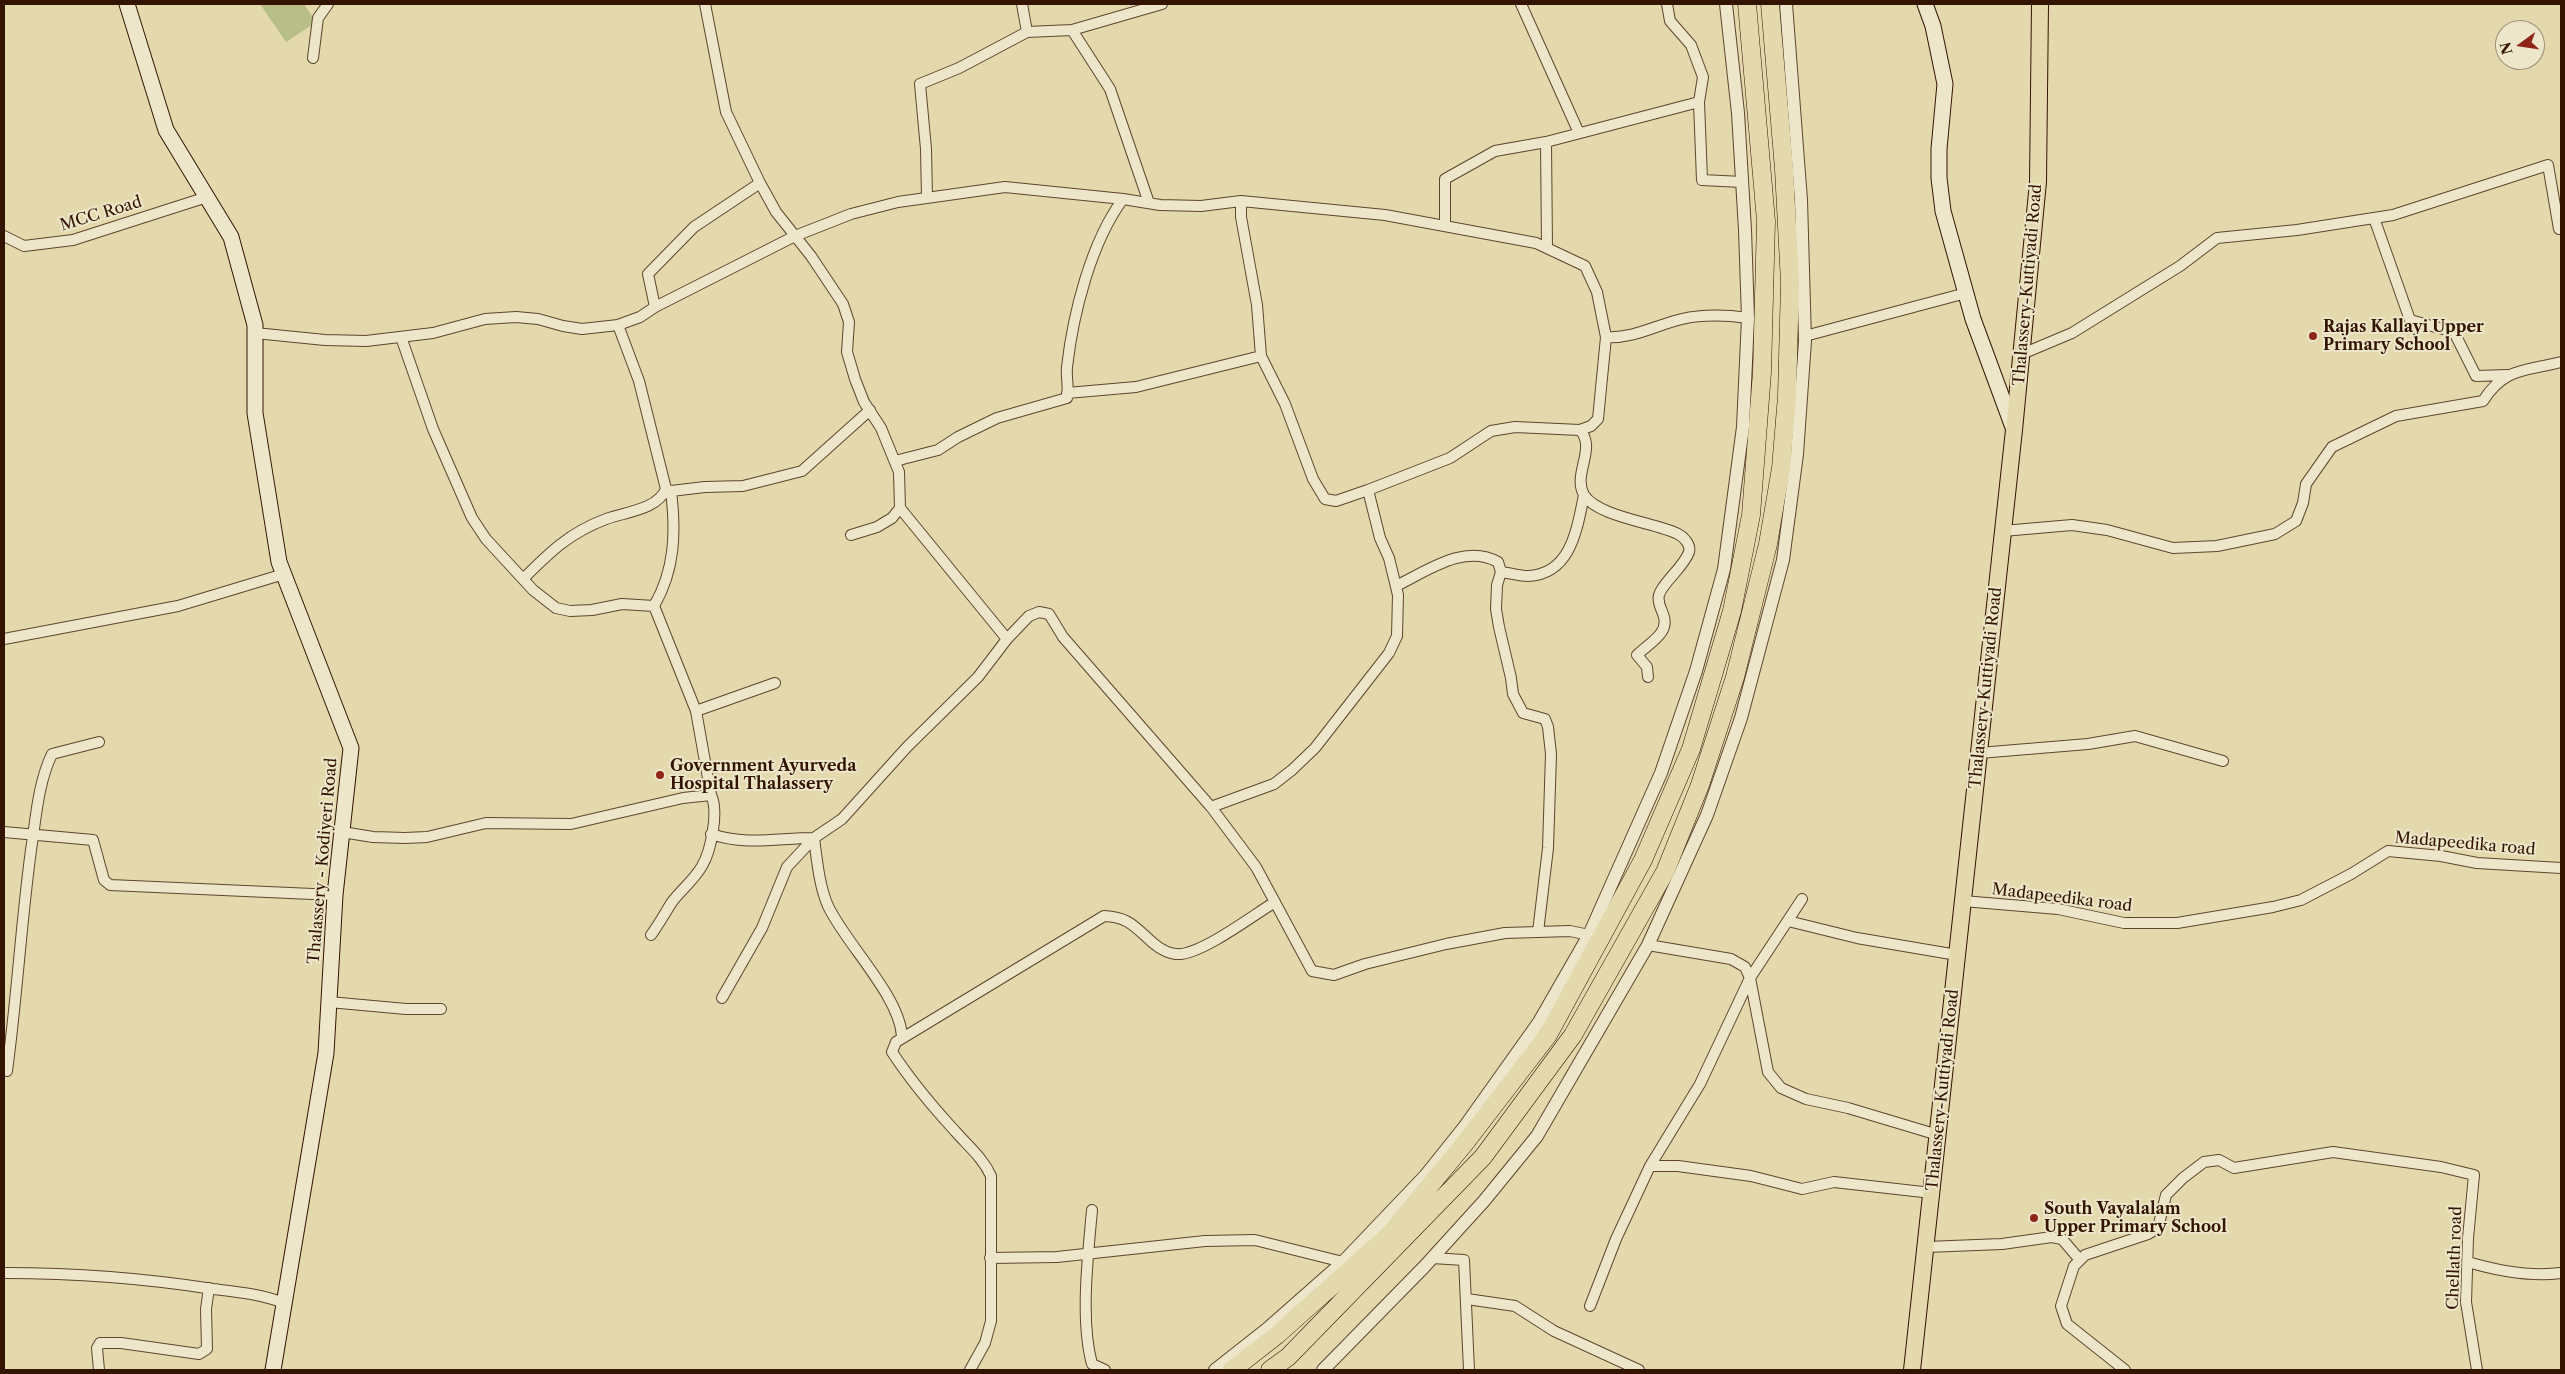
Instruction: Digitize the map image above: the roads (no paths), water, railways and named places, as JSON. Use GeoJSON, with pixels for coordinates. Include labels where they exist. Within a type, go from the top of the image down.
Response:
{"type":"FeatureCollection","features":[{"type":"Feature","properties":{"kind":"highway"},"geometry":{"type":"LineString","coordinates":[[1232,1370],[1277,1335],[1390,1234],[1465,1143],[1548,1036],[1643,860],[1691,749],[1732,611],[1751,515],[1761,382],[1766,221],[1747,4]]}},
{"type":"Feature","properties":{"kind":"highway"},"geometry":{"type":"LineString","coordinates":[[1270,1370],[1288,1357],[1483,1157],[1573,1035],[1664,872],[1700,785],[1736,677],[1768,544],[1780,468],[1787,396],[1790,284],[1784,169],[1770,4]]}},
{"type":"Feature","properties":{"kind":"main road","name":"Thalassery - Kodiyeri Road"},"geometry":{"type":"LineString","coordinates":[[126,4],[166,130],[231,237],[237,254],[255,333],[255,413],[279,562],[350,748],[335,895],[326,1053],[273,1370]]}},
{"type":"Feature","properties":{"kind":"main road"},"geometry":{"type":"LineString","coordinates":[[1925,4],[1933,26],[1945,84],[1939,149],[1939,178],[1943,211],[1976,328],[2014,430]]}},
{"type":"Feature","properties":{"kind":"main road","name":"Thalassery-Kuttiyadi Road"},"geometry":{"type":"LineString","coordinates":[[1912,1370],[2022,354],[2038,182],[2040,4]]}},
{"type":"Feature","properties":{"kind":"street"},"geometry":{"type":"LineString","coordinates":[[313,58],[318,18],[328,4]]}},
{"type":"Feature","properties":{"kind":"street"},"geometry":{"type":"LineString","coordinates":[[705,4],[726,112],[776,212],[844,304],[849,322],[847,352],[854,379],[880,428],[899,472],[900,508],[1008,639]]}},
{"type":"Feature","properties":{"kind":"street"},"geometry":{"type":"LineString","coordinates":[[1022,4],[1027,32]]}},
{"type":"Feature","properties":{"kind":"street"},"geometry":{"type":"LineString","coordinates":[[927,198],[926,149],[920,84],[959,68],[1027,32],[1072,30],[1162,4]]}},
{"type":"Feature","properties":{"kind":"street"},"geometry":{"type":"LineString","coordinates":[[1521,4],[1579,133]]}},
{"type":"Feature","properties":{"kind":"street"},"geometry":{"type":"LineString","coordinates":[[1667,4],[1670,21],[1691,45],[1703,77],[1699,102],[1702,180],[1742,182]]}},
{"type":"Feature","properties":{"kind":"street"},"geometry":{"type":"LineString","coordinates":[[1215,1370],[1268,1329],[1343,1262],[1425,1176],[1465,1126],[1539,1022],[1590,935],[1661,773],[1696,671],[1724,569],[1743,427],[1748,318],[1738,113],[1726,4]]}},
{"type":"Feature","properties":{"kind":"street"},"geometry":{"type":"LineString","coordinates":[[1322,1370],[1432,1258],[1484,1201],[1537,1136],[1648,945],[1707,815],[1741,718],[1783,560],[1797,454],[1805,336],[1801,200],[1786,4]]}},
{"type":"Feature","properties":{"kind":"street"},"geometry":{"type":"LineString","coordinates":[[1072,30],[1110,89],[1149,204]]}},
{"type":"Feature","properties":{"kind":"street"},"geometry":{"type":"LineString","coordinates":[[1445,225],[1445,179],[1496,151],[1546,142],[1699,102]]}},
{"type":"Feature","properties":{"kind":"street"},"geometry":{"type":"LineString","coordinates":[[1546,142],[1547,248]]}},
{"type":"Feature","properties":{"kind":"street"},"geometry":{"type":"LineString","coordinates":[[2022,354],[2072,333],[2180,266],[2217,238],[2297,230],[2393,215],[2548,164],[2559,229],[2561,228]]}},
{"type":"Feature","properties":{"kind":"street"},"geometry":{"type":"LineString","coordinates":[[655,307],[648,274],[694,227],[760,183]]}},
{"type":"Feature","properties":{"kind":"street"},"geometry":{"type":"LineString","coordinates":[[255,333],[325,340],[366,341],[433,333],[485,319],[516,316],[582,328],[618,325],[640,317],[655,307],[795,236],[851,214],[898,202],[1005,187],[1123,199],[1149,204],[1200,206],[1241,201],[1384,215],[1445,225],[1528,241],[1585,266],[1597,292],[1606,338],[1598,419],[1591,426],[1580,430],[1515,427],[1491,431],[1450,458],[1336,501],[1325,499],[1319,492],[1285,404],[1261,356],[1257,304],[1241,218],[1241,201]]}},
{"type":"Feature","properties":{"kind":"street","name":"MCC Road"},"geometry":{"type":"LineString","coordinates":[[4,236],[24,246],[73,240],[207,197]]}},
{"type":"Feature","properties":{"kind":"street"},"geometry":{"type":"LineString","coordinates":[[895,461],[938,450],[958,437],[997,418],[1063,400],[1068,393],[1070,350],[1084,285],[1101,236],[1123,199]]}},
{"type":"Feature","properties":{"kind":"street"},"geometry":{"type":"LineString","coordinates":[[2374,218],[2410,320],[2454,332],[2476,376],[2508,375],[2528,368],[2561,362]]}},
{"type":"Feature","properties":{"kind":"street"},"geometry":{"type":"LineString","coordinates":[[1805,336],[1966,293]]}},
{"type":"Feature","properties":{"kind":"street"},"geometry":{"type":"LineString","coordinates":[[1606,338],[1638,334],[1682,319],[1717,314],[1748,318]]}},
{"type":"Feature","properties":{"kind":"street"},"geometry":{"type":"LineString","coordinates":[[618,325],[639,381],[674,517],[670,572],[654,606],[696,711],[714,811],[712,834],[702,866],[673,901],[651,935]]}},
{"type":"Feature","properties":{"kind":"street"},"geometry":{"type":"LineString","coordinates":[[400,337],[433,429],[472,518],[486,539],[523,579],[556,608],[570,611],[592,610],[622,604],[654,606]]}},
{"type":"Feature","properties":{"kind":"street"},"geometry":{"type":"LineString","coordinates":[[1068,393],[1136,387],[1261,356]]}},
{"type":"Feature","properties":{"kind":"street"},"geometry":{"type":"LineString","coordinates":[[2003,531],[2072,526],[2107,530],[2172,548],[2217,546],[2274,534],[2296,521],[2303,503],[2306,484],[2332,447],[2396,416],[2483,401],[2492,387],[2508,375]]}},
{"type":"Feature","properties":{"kind":"street"},"geometry":{"type":"LineString","coordinates":[[523,579],[557,544],[605,520],[652,504],[668,490],[743,486],[802,471],[870,410]]}},
{"type":"Feature","properties":{"kind":"street"},"geometry":{"type":"LineString","coordinates":[[1501,572],[1528,576],[1551,570],[1562,561],[1571,547],[1584,495],[1580,478],[1586,451],[1586,437],[1580,430]]}},
{"type":"Feature","properties":{"kind":"street"},"geometry":{"type":"LineString","coordinates":[[1211,807],[1274,784],[1316,748],[1389,653],[1397,636],[1396,586],[1389,558],[1380,538],[1368,490]]}},
{"type":"Feature","properties":{"kind":"street"},"geometry":{"type":"LineString","coordinates":[[1584,495],[1591,502],[1633,521],[1678,534],[1688,543],[1689,550],[1684,560],[1659,595],[1659,605],[1664,616],[1662,633],[1637,655],[1647,667],[1648,678]]}},
{"type":"Feature","properties":{"kind":"street"},"geometry":{"type":"LineString","coordinates":[[851,535],[877,528],[892,518],[900,508]]}},
{"type":"Feature","properties":{"kind":"street"},"geometry":{"type":"LineString","coordinates":[[1396,586],[1466,554],[1487,556],[1498,562],[1501,572],[1496,610],[1511,678],[1512,694],[1523,713],[1545,719],[1550,747],[1548,848],[1538,932]]}},
{"type":"Feature","properties":{"kind":"street"},"geometry":{"type":"LineString","coordinates":[[4,639],[178,606],[284,574]]}},
{"type":"Feature","properties":{"kind":"street"},"geometry":{"type":"LineString","coordinates":[[722,998],[762,928],[787,867],[814,838],[842,819],[907,747],[978,677],[1029,616],[1039,612],[1049,614],[1063,636],[1211,807],[1256,867],[1312,971],[1334,975],[1365,964],[1446,944],[1505,933],[1570,931],[1590,935]]}},
{"type":"Feature","properties":{"kind":"street"},"geometry":{"type":"LineString","coordinates":[[696,711],[775,683]]}},
{"type":"Feature","properties":{"kind":"street"},"geometry":{"type":"LineString","coordinates":[[1979,753],[2088,744],[2135,736],[2223,761]]}},
{"type":"Feature","properties":{"kind":"street"},"geometry":{"type":"LineString","coordinates":[[7,1071],[16,1007],[23,911],[46,766],[52,754],[99,742]]}},
{"type":"Feature","properties":{"kind":"street"},"geometry":{"type":"LineString","coordinates":[[342,832],[373,837],[428,837],[486,823],[571,824],[683,798],[711,795]]}},
{"type":"Feature","properties":{"kind":"street"},"geometry":{"type":"LineString","coordinates":[[4,832],[93,840],[104,880],[110,885],[335,895]]}},
{"type":"Feature","properties":{"kind":"street"},"geometry":{"type":"LineString","coordinates":[[712,834],[731,840],[777,841],[792,838],[814,838]]}},
{"type":"Feature","properties":{"kind":"street"},"geometry":{"type":"LineString","coordinates":[[814,838],[818,868],[828,906],[888,1001],[901,1024],[902,1036]]}},
{"type":"Feature","properties":{"kind":"street","name":"Madapeedika road"},"geometry":{"type":"LineString","coordinates":[[1963,901],[2058,909],[2124,923],[2177,923],[2273,907],[2301,900],[2351,874],[2388,851],[2441,856],[2476,863],[2561,868]]}},
{"type":"Feature","properties":{"kind":"street"},"geometry":{"type":"LineString","coordinates":[[1590,1306],[1616,1239],[1650,1166],[1700,1084],[1750,978],[1802,899]]}},
{"type":"Feature","properties":{"kind":"street"},"geometry":{"type":"LineString","coordinates":[[970,1370],[985,1343],[991,1321],[991,1176],[984,1160],[970,1148],[929,1102],[892,1052],[896,1042],[902,1036],[1104,916],[1119,917],[1135,925],[1154,944],[1171,953],[1180,954],[1196,950],[1275,902]]}},
{"type":"Feature","properties":{"kind":"street"},"geometry":{"type":"LineString","coordinates":[[1788,921],[1857,938],[1957,955]]}},
{"type":"Feature","properties":{"kind":"street"},"geometry":{"type":"LineString","coordinates":[[1648,945],[1731,959],[1745,967],[1750,978],[1768,1072],[1781,1088],[1806,1099],[1848,1108],[1938,1135]]}},
{"type":"Feature","properties":{"kind":"street"},"geometry":{"type":"LineString","coordinates":[[329,1002],[441,1010]]}},
{"type":"Feature","properties":{"kind":"street","name":"Chellath road"},"geometry":{"type":"LineString","coordinates":[[2080,1260],[2085,1255],[2158,1228],[2166,1195],[2204,1162],[2219,1160],[2234,1168],[2333,1152],[2441,1167],[2474,1175],[2466,1302],[2477,1370]]}},
{"type":"Feature","properties":{"kind":"street"},"geometry":{"type":"LineString","coordinates":[[1650,1166],[1678,1166],[1751,1176],[1802,1190],[1834,1182],[1932,1193]]}},
{"type":"Feature","properties":{"kind":"street"},"geometry":{"type":"LineString","coordinates":[[1092,1210],[1088,1255],[1087,1344],[1092,1364],[1105,1370]]}},
{"type":"Feature","properties":{"kind":"street"},"geometry":{"type":"LineString","coordinates":[[1926,1247],[2002,1244],[2052,1238],[2062,1239],[2080,1260],[2074,1266],[2061,1306],[2067,1324],[2125,1370]]}},
{"type":"Feature","properties":{"kind":"street"},"geometry":{"type":"LineString","coordinates":[[990,1258],[1088,1255],[1205,1241],[1255,1240],[1343,1262]]}},
{"type":"Feature","properties":{"kind":"street"},"geometry":{"type":"LineString","coordinates":[[1432,1258],[1464,1260],[1469,1370]]}},
{"type":"Feature","properties":{"kind":"street"},"geometry":{"type":"LineString","coordinates":[[2468,1262],[2518,1273],[2561,1273]]}},
{"type":"Feature","properties":{"kind":"street"},"geometry":{"type":"LineString","coordinates":[[4,1274],[102,1275],[171,1281],[265,1296],[284,1303]]}},
{"type":"Feature","properties":{"kind":"street"},"geometry":{"type":"LineString","coordinates":[[99,1370],[97,1348],[100,1343],[121,1343],[199,1354],[207,1349],[206,1309],[210,1288]]}},
{"type":"Feature","properties":{"kind":"street"},"geometry":{"type":"LineString","coordinates":[[1467,1299],[1515,1306],[1554,1331],[1639,1370]]}},
{"type":"Feature","properties":{"kind":"place","name":"Rajas Kallayi Upper Primary School"},"geometry":{"type":"Point","coordinates":[2313,336]}},
{"type":"Feature","properties":{"kind":"place","name":"Government Ayurveda Hospital Thalassery"},"geometry":{"type":"Point","coordinates":[660,775]}},
{"type":"Feature","properties":{"kind":"place","name":"South Vayalalam Upper Primary School"},"geometry":{"type":"Point","coordinates":[2034,1218]}}]}
